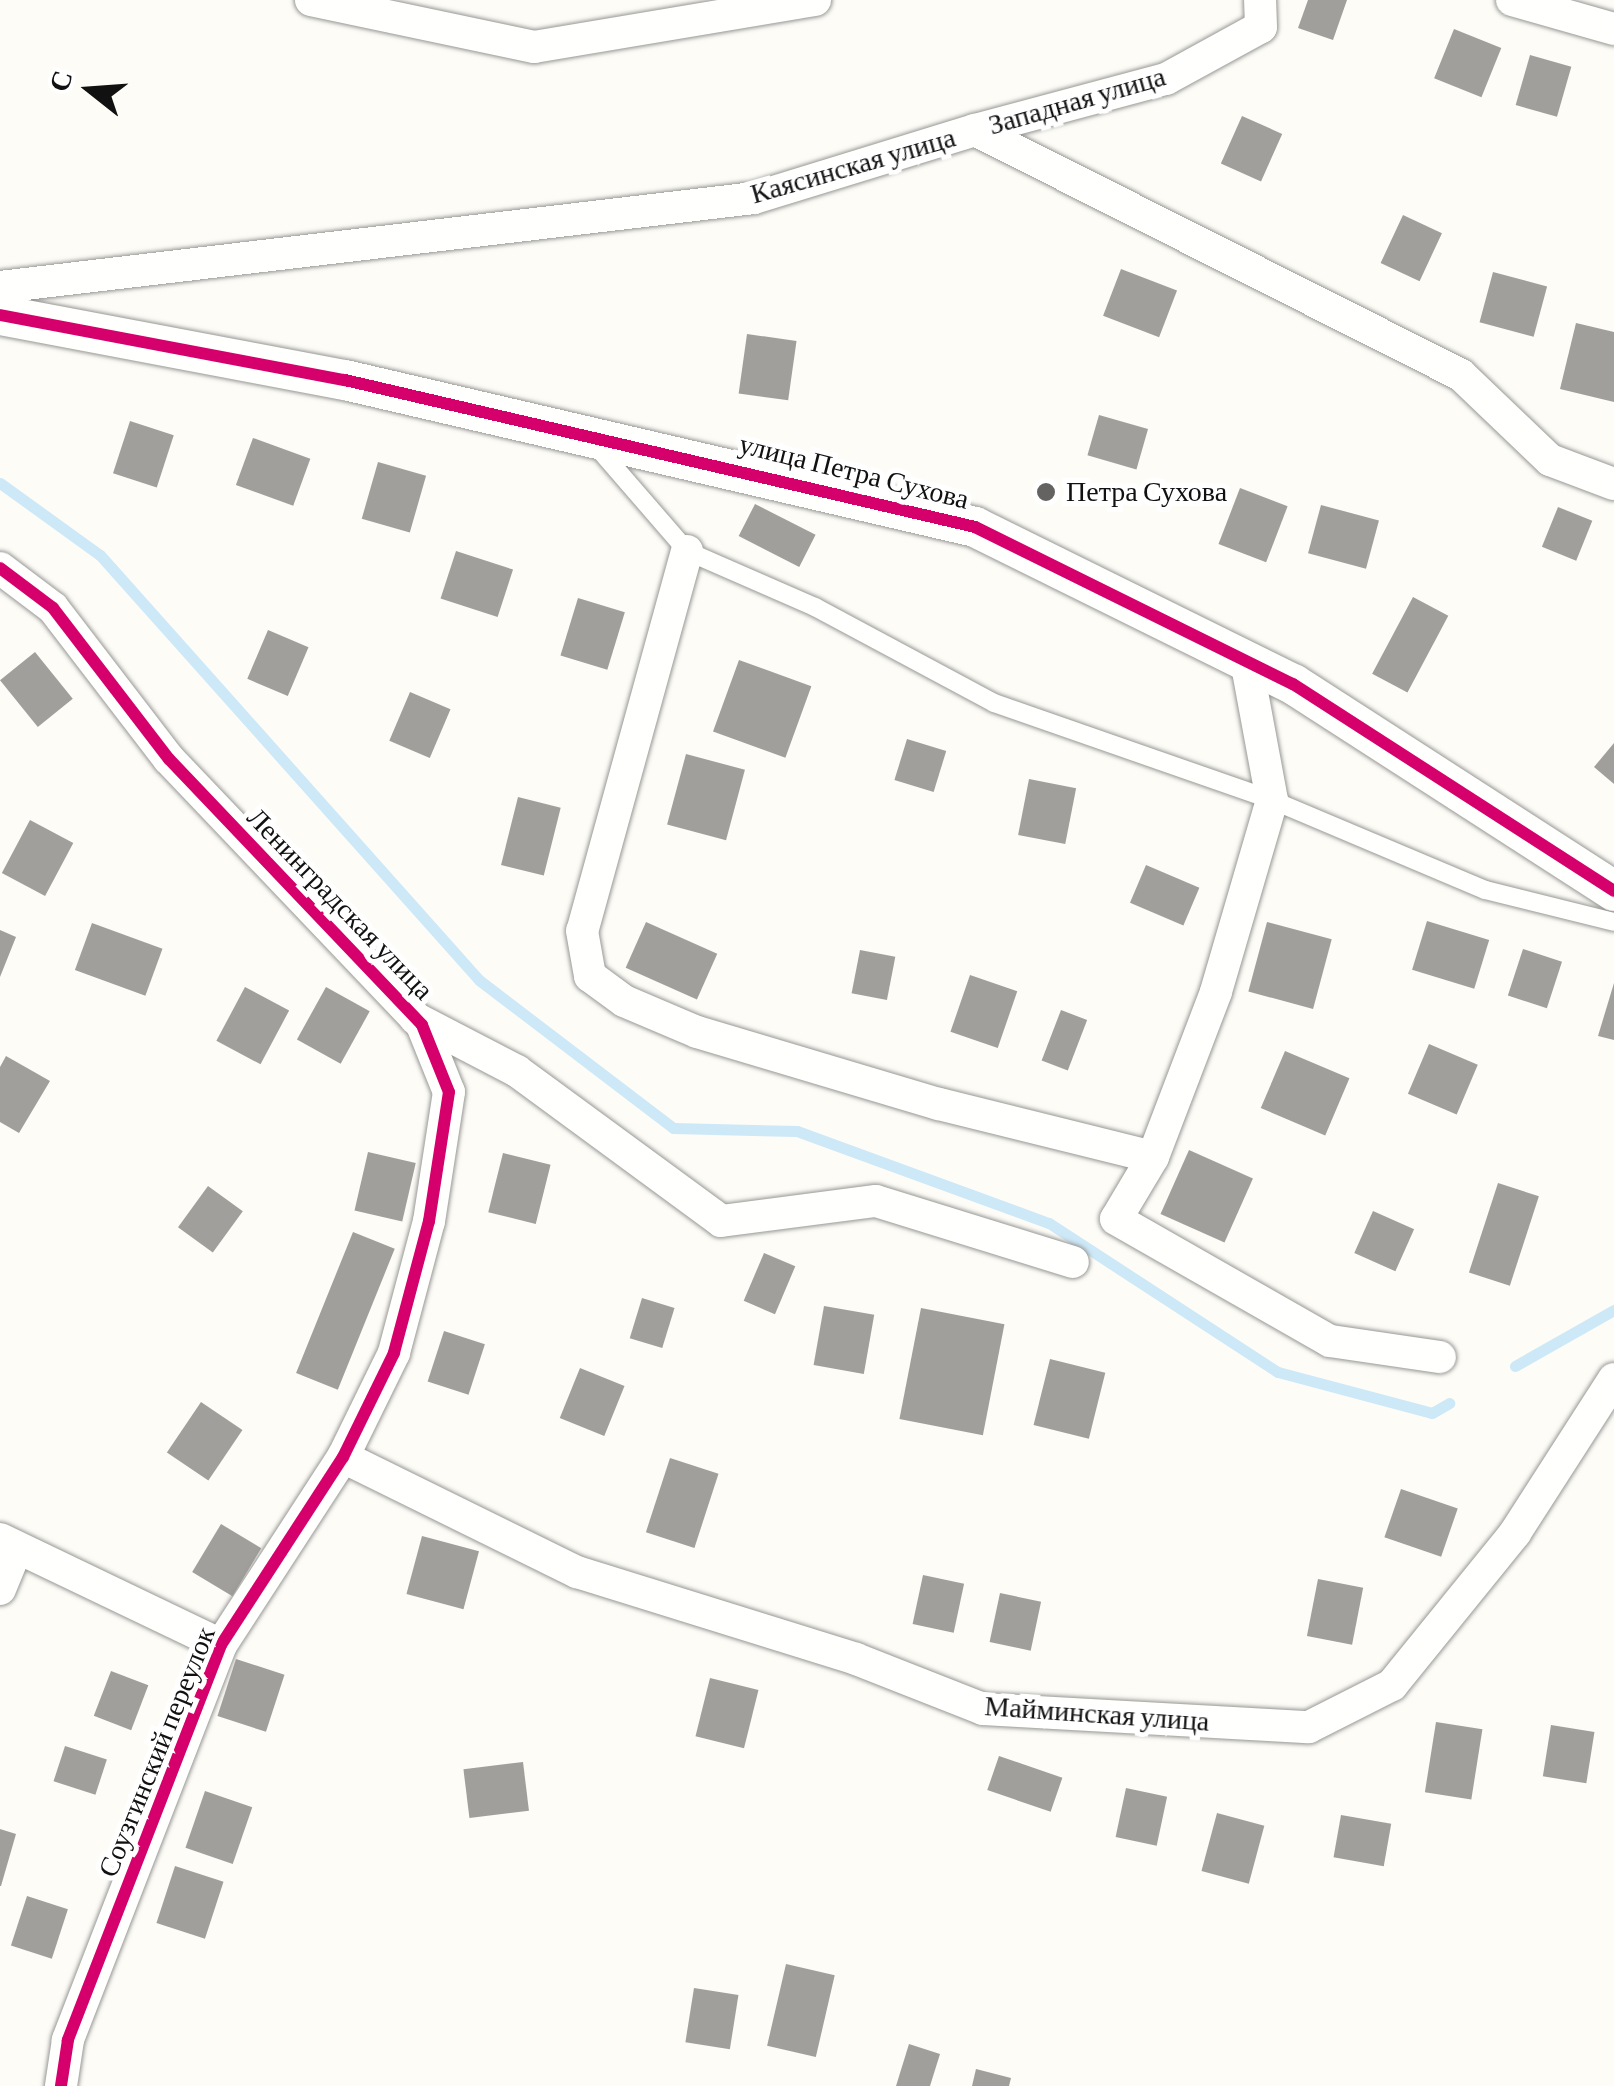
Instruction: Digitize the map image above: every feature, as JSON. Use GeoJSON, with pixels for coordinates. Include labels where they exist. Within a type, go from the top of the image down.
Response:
{"type":"FeatureCollection","features":[{"type":"Feature","properties":{"kind":"street"},"geometry":{"type":"LineString","coordinates":[[310,0],[534,46],[816,0]]}},
{"type":"Feature","properties":{"kind":"street","name":"Западная улица"},"geometry":{"type":"LineString","coordinates":[[975,130],[1166,79],[1260,27],[1260,0]]}},
{"type":"Feature","properties":{"kind":"street"},"geometry":{"type":"LineString","coordinates":[[1512,0],[1614,28]]}},
{"type":"Feature","properties":{"kind":"street","name":"Каясинская улица"},"geometry":{"type":"LineString","coordinates":[[0,287],[754,198],[975,130],[1461,375],[1550,460],[1614,484]]}},
{"type":"Feature","properties":{"kind":"street","name":"улица Петра Сухова"},"geometry":{"type":"LineString","coordinates":[[0,314],[586,434],[976,527],[1293,684],[1614,891]]}},
{"type":"Feature","properties":{"kind":"street"},"geometry":{"type":"LineString","coordinates":[[687,551],[582,931],[590,976],[624,1001],[696,1032],[1153,1157]]}},
{"type":"Feature","properties":{"kind":"street","name":"Ленинградская улица"},"geometry":{"type":"LineString","coordinates":[[0,568],[53,608],[169,759],[415,1018],[449,1092],[429,1221],[394,1353],[343,1457]]}},
{"type":"Feature","properties":{"kind":"street"},"geometry":{"type":"LineString","coordinates":[[1246,660],[1272,800],[1216,992],[1153,1157],[1116,1219],[1330,1341],[1440,1357]]}},
{"type":"Feature","properties":{"kind":"street","name":"Ленинградская улица"},"geometry":{"type":"LineString","coordinates":[[415,1018],[517,1071],[721,1221],[876,1201],[1072,1262]]}},
{"type":"Feature","properties":{"kind":"street","name":"Майминская улица"},"geometry":{"type":"LineString","coordinates":[[343,1457],[577,1572],[856,1659],[982,1709],[1309,1727],[1392,1685],[1514,1533],[1614,1379]]}},
{"type":"Feature","properties":{"kind":"street","name":"Соузгинский переулок"},"geometry":{"type":"LineString","coordinates":[[61,2086],[68,2040],[221,1645],[343,1457]]}},
{"type":"Feature","properties":{"kind":"street"},"geometry":{"type":"LineString","coordinates":[[0,1589],[8,1544],[221,1645]]}},
{"type":"Feature","properties":{"kind":"lane"},"geometry":{"type":"LineString","coordinates":[[586,434],[687,551],[815,607],[994,704],[1272,800],[1485,890],[1614,922]]}},
{"type":"Feature","properties":{"kind":"building"},"geometry":{"type":"Polygon","coordinates":[[[1308,0],[1347,0],[1333,40],[1298,28],[1308,0]]]}},
{"type":"Feature","properties":{"kind":"building"},"geometry":{"type":"Polygon","coordinates":[[[1454,29],[1501,48],[1481,97],[1434,78],[1454,29]]]}},
{"type":"Feature","properties":{"kind":"building"},"geometry":{"type":"Polygon","coordinates":[[[1530,55],[1571,67],[1557,117],[1516,105],[1530,55]]]}},
{"type":"Feature","properties":{"kind":"building"},"geometry":{"type":"Polygon","coordinates":[[[1242,116],[1282,134],[1261,181],[1221,164],[1242,116]]]}},
{"type":"Feature","properties":{"kind":"building"},"geometry":{"type":"Polygon","coordinates":[[[1403,215],[1442,233],[1420,281],[1381,263],[1403,215]]]}},
{"type":"Feature","properties":{"kind":"building"},"geometry":{"type":"Polygon","coordinates":[[[1121,269],[1177,291],[1159,337],[1103,316],[1121,269]]]}},
{"type":"Feature","properties":{"kind":"building"},"geometry":{"type":"Polygon","coordinates":[[[1493,272],[1547,286],[1534,337],[1480,322],[1493,272]]]}},
{"type":"Feature","properties":{"kind":"building"},"geometry":{"type":"Polygon","coordinates":[[[1576,323],[1614,332],[1614,402],[1560,389],[1576,323]]]}},
{"type":"Feature","properties":{"kind":"building"},"geometry":{"type":"Polygon","coordinates":[[[747,334],[797,341],[788,400],[739,393],[747,334]]]}},
{"type":"Feature","properties":{"kind":"building"},"geometry":{"type":"Polygon","coordinates":[[[1099,415],[1148,429],[1136,469],[1087,455],[1099,415]]]}},
{"type":"Feature","properties":{"kind":"building"},"geometry":{"type":"Polygon","coordinates":[[[130,421],[174,435],[157,488],[113,473],[130,421]]]}},
{"type":"Feature","properties":{"kind":"building"},"geometry":{"type":"Polygon","coordinates":[[[253,438],[310,459],[293,506],[236,485],[253,438]]]}},
{"type":"Feature","properties":{"kind":"building"},"geometry":{"type":"Polygon","coordinates":[[[378,462],[426,476],[410,532],[362,519],[378,462]]]}},
{"type":"Feature","properties":{"kind":"building"},"geometry":{"type":"Polygon","coordinates":[[[1240,488],[1288,506],[1266,562],[1218,544],[1240,488]]]}},
{"type":"Feature","properties":{"kind":"building"},"geometry":{"type":"Polygon","coordinates":[[[755,504],[816,535],[799,567],[739,536],[755,504]]]}},
{"type":"Feature","properties":{"kind":"building"},"geometry":{"type":"Polygon","coordinates":[[[1321,505],[1379,521],[1366,569],[1308,553],[1321,505]]]}},
{"type":"Feature","properties":{"kind":"building"},"geometry":{"type":"Polygon","coordinates":[[[1558,507],[1592,521],[1576,561],[1542,547],[1558,507]]]}},
{"type":"Feature","properties":{"kind":"building"},"geometry":{"type":"Polygon","coordinates":[[[456,551],[513,570],[498,617],[441,599],[456,551]]]}},
{"type":"Feature","properties":{"kind":"building"},"geometry":{"type":"Polygon","coordinates":[[[1413,597],[1448,616],[1407,693],[1372,674],[1413,597]]]}},
{"type":"Feature","properties":{"kind":"building"},"geometry":{"type":"Polygon","coordinates":[[[578,598],[625,612],[607,670],[560,655],[578,598]]]}},
{"type":"Feature","properties":{"kind":"building"},"geometry":{"type":"Polygon","coordinates":[[[268,630],[309,647],[288,696],[247,679],[268,630]]]}},
{"type":"Feature","properties":{"kind":"building"},"geometry":{"type":"Polygon","coordinates":[[[35,652],[73,699],[38,727],[0,680],[35,652]]]}},
{"type":"Feature","properties":{"kind":"building"},"geometry":{"type":"Polygon","coordinates":[[[739,660],[811,686],[785,758],[713,731],[739,660]]]}},
{"type":"Feature","properties":{"kind":"building"},"geometry":{"type":"Polygon","coordinates":[[[410,692],[451,709],[430,758],[389,741],[410,692]]]}},
{"type":"Feature","properties":{"kind":"building"},"geometry":{"type":"Polygon","coordinates":[[[907,739],[946,751],[934,792],[894,780],[907,739]]]}},
{"type":"Feature","properties":{"kind":"building"},"geometry":{"type":"Polygon","coordinates":[[[1614,743],[1614,784],[1594,767],[1614,743]]]}},
{"type":"Feature","properties":{"kind":"building"},"geometry":{"type":"Polygon","coordinates":[[[686,754],[745,770],[726,840],[667,825],[686,754]]]}},
{"type":"Feature","properties":{"kind":"building"},"geometry":{"type":"Polygon","coordinates":[[[1029,779],[1076,788],[1065,844],[1018,835],[1029,779]]]}},
{"type":"Feature","properties":{"kind":"building"},"geometry":{"type":"Polygon","coordinates":[[[518,797],[561,808],[544,876],[501,865],[518,797]]]}},
{"type":"Feature","properties":{"kind":"building"},"geometry":{"type":"Polygon","coordinates":[[[30,820],[73,843],[45,896],[2,873],[30,820]]]}},
{"type":"Feature","properties":{"kind":"building"},"geometry":{"type":"Polygon","coordinates":[[[1146,865],[1199,888],[1183,925],[1130,903],[1146,865]]]}},
{"type":"Feature","properties":{"kind":"building"},"geometry":{"type":"Polygon","coordinates":[[[1427,921],[1489,940],[1474,989],[1412,970],[1427,921]]]}},
{"type":"Feature","properties":{"kind":"building"},"geometry":{"type":"Polygon","coordinates":[[[646,922],[717,954],[697,999],[626,968],[646,922]]]}},
{"type":"Feature","properties":{"kind":"building"},"geometry":{"type":"Polygon","coordinates":[[[1267,922],[1332,939],[1313,1009],[1248,992],[1267,922]]]}},
{"type":"Feature","properties":{"kind":"building"},"geometry":{"type":"Polygon","coordinates":[[[92,923],[162,949],[145,996],[75,970],[92,923]]]}},
{"type":"Feature","properties":{"kind":"building"},"geometry":{"type":"Polygon","coordinates":[[[0,930],[16,937],[0,977],[0,930]]]}},
{"type":"Feature","properties":{"kind":"building"},"geometry":{"type":"Polygon","coordinates":[[[1523,949],[1562,962],[1547,1008],[1508,996],[1523,949]]]}},
{"type":"Feature","properties":{"kind":"building"},"geometry":{"type":"Polygon","coordinates":[[[860,950],[895,957],[887,1000],[852,993],[860,950]]]}},
{"type":"Feature","properties":{"kind":"building"},"geometry":{"type":"Polygon","coordinates":[[[970,975],[1017,991],[998,1048],[950,1032],[970,975]]]}},
{"type":"Feature","properties":{"kind":"building"},"geometry":{"type":"Polygon","coordinates":[[[1614,983],[1614,1040],[1598,1036],[1614,983]]]}},
{"type":"Feature","properties":{"kind":"building"},"geometry":{"type":"Polygon","coordinates":[[[245,987],[289,1010],[261,1064],[216,1041],[245,987]]]}},
{"type":"Feature","properties":{"kind":"building"},"geometry":{"type":"Polygon","coordinates":[[[326,987],[370,1011],[341,1064],[297,1039],[326,987]]]}},
{"type":"Feature","properties":{"kind":"building"},"geometry":{"type":"Polygon","coordinates":[[[1061,1010],[1087,1020],[1068,1070],[1042,1060],[1061,1010]]]}},
{"type":"Feature","properties":{"kind":"building"},"geometry":{"type":"Polygon","coordinates":[[[1429,1044],[1478,1065],[1457,1114],[1408,1094],[1429,1044]]]}},
{"type":"Feature","properties":{"kind":"building"},"geometry":{"type":"Polygon","coordinates":[[[1285,1051],[1349,1078],[1325,1135],[1261,1108],[1285,1051]]]}},
{"type":"Feature","properties":{"kind":"building"},"geometry":{"type":"Polygon","coordinates":[[[6,1056],[50,1081],[19,1133],[0,1122],[0,1067],[6,1056]]]}},
{"type":"Feature","properties":{"kind":"building"},"geometry":{"type":"Polygon","coordinates":[[[1189,1150],[1253,1178],[1224,1242],[1161,1214],[1189,1150]]]}},
{"type":"Feature","properties":{"kind":"building"},"geometry":{"type":"Polygon","coordinates":[[[368,1152],[416,1163],[402,1221],[355,1210],[368,1152]]]}},
{"type":"Feature","properties":{"kind":"building"},"geometry":{"type":"Polygon","coordinates":[[[503,1153],[551,1165],[536,1224],[488,1212],[503,1153]]]}},
{"type":"Feature","properties":{"kind":"building"},"geometry":{"type":"Polygon","coordinates":[[[1498,1183],[1539,1196],[1510,1286],[1469,1272],[1498,1183]]]}},
{"type":"Feature","properties":{"kind":"building"},"geometry":{"type":"Polygon","coordinates":[[[208,1186],[243,1211],[213,1253],[178,1227],[208,1186]]]}},
{"type":"Feature","properties":{"kind":"building"},"geometry":{"type":"Polygon","coordinates":[[[1373,1211],[1414,1229],[1395,1271],[1354,1253],[1373,1211]]]}},
{"type":"Feature","properties":{"kind":"building"},"geometry":{"type":"Polygon","coordinates":[[[353,1232],[395,1249],[338,1390],[296,1373],[353,1232]]]}},
{"type":"Feature","properties":{"kind":"building"},"geometry":{"type":"Polygon","coordinates":[[[764,1253],[795,1266],[775,1314],[744,1301],[764,1253]]]}},
{"type":"Feature","properties":{"kind":"building"},"geometry":{"type":"Polygon","coordinates":[[[642,1298],[675,1308],[662,1348],[630,1338],[642,1298]]]}},
{"type":"Feature","properties":{"kind":"building"},"geometry":{"type":"Polygon","coordinates":[[[824,1306],[874,1315],[864,1374],[814,1365],[824,1306]]]}},
{"type":"Feature","properties":{"kind":"building"},"geometry":{"type":"Polygon","coordinates":[[[921,1308],[1004,1324],[983,1435],[899,1419],[921,1308]]]}},
{"type":"Feature","properties":{"kind":"building"},"geometry":{"type":"Polygon","coordinates":[[[444,1331],[485,1344],[469,1395],[428,1381],[444,1331]]]}},
{"type":"Feature","properties":{"kind":"building"},"geometry":{"type":"Polygon","coordinates":[[[1050,1359],[1105,1373],[1089,1439],[1034,1425],[1050,1359]]]}},
{"type":"Feature","properties":{"kind":"building"},"geometry":{"type":"Polygon","coordinates":[[[580,1368],[625,1386],[604,1436],[560,1418],[580,1368]]]}},
{"type":"Feature","properties":{"kind":"building"},"geometry":{"type":"Polygon","coordinates":[[[201,1402],[242,1430],[208,1481],[167,1453],[201,1402]]]}},
{"type":"Feature","properties":{"kind":"building"},"geometry":{"type":"Polygon","coordinates":[[[670,1458],[719,1474],[694,1548],[646,1532],[670,1458]]]}},
{"type":"Feature","properties":{"kind":"building"},"geometry":{"type":"Polygon","coordinates":[[[1401,1489],[1458,1509],[1441,1557],[1384,1537],[1401,1489]]]}},
{"type":"Feature","properties":{"kind":"building"},"geometry":{"type":"Polygon","coordinates":[[[221,1524],[261,1548],[232,1596],[192,1572],[221,1524]]]}},
{"type":"Feature","properties":{"kind":"building"},"geometry":{"type":"Polygon","coordinates":[[[422,1536],[479,1551],[463,1609],[406,1594],[422,1536]]]}},
{"type":"Feature","properties":{"kind":"building"},"geometry":{"type":"Polygon","coordinates":[[[923,1575],[964,1584],[954,1633],[913,1624],[923,1575]]]}},
{"type":"Feature","properties":{"kind":"building"},"geometry":{"type":"Polygon","coordinates":[[[1318,1579],[1363,1588],[1352,1645],[1307,1636],[1318,1579]]]}},
{"type":"Feature","properties":{"kind":"building"},"geometry":{"type":"Polygon","coordinates":[[[1000,1593],[1041,1602],[1031,1651],[990,1642],[1000,1593]]]}},
{"type":"Feature","properties":{"kind":"building"},"geometry":{"type":"Polygon","coordinates":[[[236,1659],[285,1675],[266,1732],[217,1716],[236,1659]]]}},
{"type":"Feature","properties":{"kind":"building"},"geometry":{"type":"Polygon","coordinates":[[[111,1671],[148,1685],[131,1730],[94,1716],[111,1671]]]}},
{"type":"Feature","properties":{"kind":"building"},"geometry":{"type":"Polygon","coordinates":[[[710,1678],[759,1690],[744,1748],[695,1736],[710,1678]]]}},
{"type":"Feature","properties":{"kind":"building"},"geometry":{"type":"Polygon","coordinates":[[[1436,1722],[1482,1729],[1471,1799],[1425,1792],[1436,1722]]]}},
{"type":"Feature","properties":{"kind":"building"},"geometry":{"type":"Polygon","coordinates":[[[1551,1725],[1594,1732],[1586,1783],[1543,1776],[1551,1725]]]}},
{"type":"Feature","properties":{"kind":"building"},"geometry":{"type":"Polygon","coordinates":[[[65,1746],[107,1760],[95,1795],[54,1781],[65,1746]]]}},
{"type":"Feature","properties":{"kind":"building"},"geometry":{"type":"Polygon","coordinates":[[[999,1756],[1062,1778],[1051,1812],[987,1790],[999,1756]]]}},
{"type":"Feature","properties":{"kind":"building"},"geometry":{"type":"Polygon","coordinates":[[[523,1762],[529,1811],[469,1818],[463,1769],[523,1762]]]}},
{"type":"Feature","properties":{"kind":"building"},"geometry":{"type":"Polygon","coordinates":[[[1126,1788],[1167,1797],[1157,1846],[1116,1837],[1126,1788]]]}},
{"type":"Feature","properties":{"kind":"building"},"geometry":{"type":"Polygon","coordinates":[[[205,1791],[252,1807],[233,1864],[185,1848],[205,1791]]]}},
{"type":"Feature","properties":{"kind":"building"},"geometry":{"type":"Polygon","coordinates":[[[1217,1813],[1264,1826],[1249,1884],[1201,1871],[1217,1813]]]}},
{"type":"Feature","properties":{"kind":"building"},"geometry":{"type":"Polygon","coordinates":[[[1341,1815],[1391,1824],[1384,1866],[1334,1857],[1341,1815]]]}},
{"type":"Feature","properties":{"kind":"building"},"geometry":{"type":"Polygon","coordinates":[[[0,1829],[16,1834],[1,1886],[0,1886],[0,1829]]]}},
{"type":"Feature","properties":{"kind":"building"},"geometry":{"type":"Polygon","coordinates":[[[175,1866],[224,1882],[205,1939],[156,1923],[175,1866]]]}},
{"type":"Feature","properties":{"kind":"building"},"geometry":{"type":"Polygon","coordinates":[[[27,1896],[68,1909],[52,1959],[11,1945],[27,1896]]]}},
{"type":"Feature","properties":{"kind":"building"},"geometry":{"type":"Polygon","coordinates":[[[786,1964],[835,1975],[816,2057],[767,2046],[786,1964]]]}},
{"type":"Feature","properties":{"kind":"building"},"geometry":{"type":"Polygon","coordinates":[[[694,1988],[738,1995],[730,2049],[685,2042],[694,1988]]]}},
{"type":"Feature","properties":{"kind":"building"},"geometry":{"type":"Polygon","coordinates":[[[909,2044],[940,2054],[930,2086],[896,2086],[909,2044]]]}},
{"type":"Feature","properties":{"kind":"building"},"geometry":{"type":"Polygon","coordinates":[[[976,2069],[1011,2078],[1009,2086],[972,2086],[976,2069]]]}},
{"type":"Feature","properties":{"kind":"waterway"},"geometry":{"type":"LineString","coordinates":[[0,483],[100,555],[479,980],[673,1128],[797,1131],[1049,1223],[1278,1372],[1432,1413],[1449,1403]]}},
{"type":"Feature","properties":{"kind":"waterway"},"geometry":{"type":"LineString","coordinates":[[1515,1366],[1614,1310]]}},
{"type":"Feature","properties":{"kind":"cycle path"},"geometry":{"type":"LineString","coordinates":[[0,315],[345,380],[975,527],[1293,684],[1614,891]]}},
{"type":"Feature","properties":{"kind":"cycle path"},"geometry":{"type":"LineString","coordinates":[[0,568],[53,608],[169,759],[422,1025],[449,1092],[429,1221],[394,1353],[343,1457],[221,1645],[68,2040],[61,2086]]}},
{"type":"Feature","properties":{"kind":"place","name":"Петра Сухова"},"geometry":{"type":"Point","coordinates":[1046,492]}}]}
